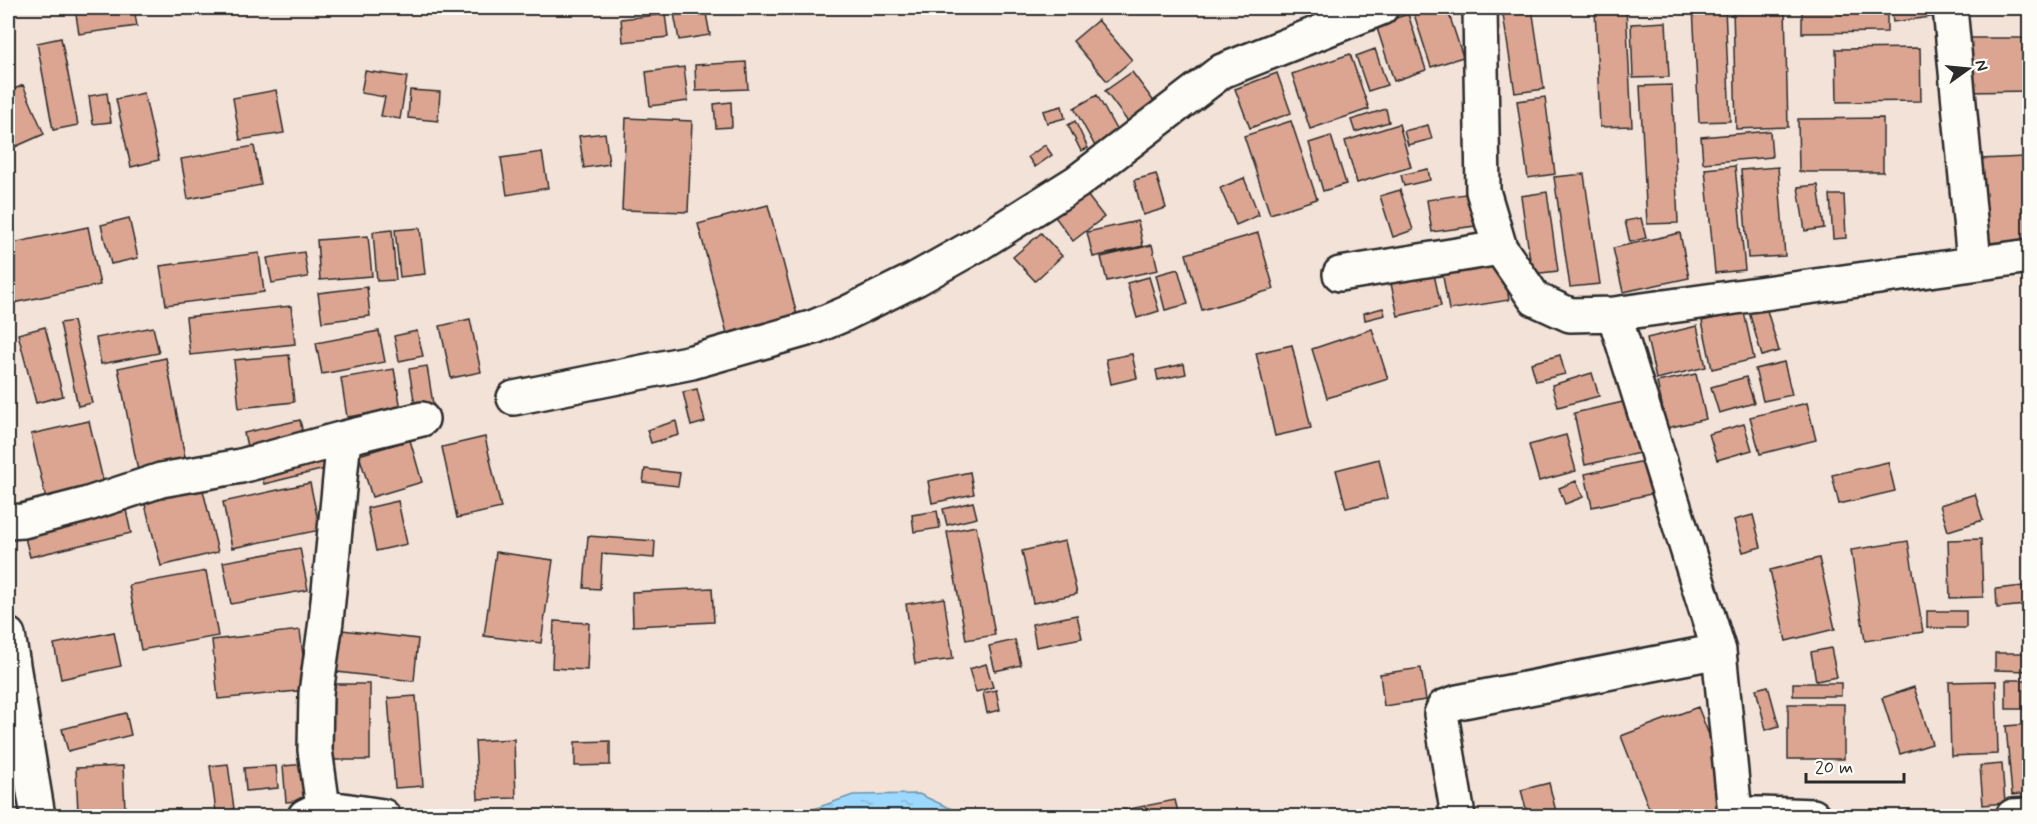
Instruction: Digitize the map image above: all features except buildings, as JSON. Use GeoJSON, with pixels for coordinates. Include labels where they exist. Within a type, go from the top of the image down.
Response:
{"type":"FeatureCollection","features":[{"type":"Feature","properties":{"kind":"street"},"geometry":{"type":"LineString","coordinates":[[514,398],[692,362],[814,327],[845,314],[916,279],[980,243],[1077,182],[1222,71],[1381,8]]}},
{"type":"Feature","properties":{"kind":"street"},"geometry":{"type":"LineString","coordinates":[[1480,8],[1484,191],[1500,248],[1535,299],[1570,315],[1614,314],[2030,256]]}},
{"type":"Feature","properties":{"kind":"street"},"geometry":{"type":"LineString","coordinates":[[1950,8],[1974,262]]}},
{"type":"Feature","properties":{"kind":"street"},"geometry":{"type":"LineString","coordinates":[[1340,274],[1500,248]]}},
{"type":"Feature","properties":{"kind":"street"},"geometry":{"type":"LineString","coordinates":[[1614,314],[1719,651],[1733,815],[1813,816]]}},
{"type":"Feature","properties":{"kind":"street"},"geometry":{"type":"LineString","coordinates":[[8,522],[23,521],[85,505],[161,480],[241,466],[422,419]]}},
{"type":"Feature","properties":{"kind":"street"},"geometry":{"type":"LineString","coordinates":[[344,438],[326,621],[316,693],[314,812],[383,816]]}},
{"type":"Feature","properties":{"kind":"street"},"geometry":{"type":"LineString","coordinates":[[8,635],[38,816]]}},
{"type":"Feature","properties":{"kind":"street"},"geometry":{"type":"LineString","coordinates":[[1458,816],[1441,714],[1444,707],[1458,702],[1719,651]]}},
{"type":"Feature","properties":{"kind":"street"},"geometry":{"type":"LineString","coordinates":[[2013,816],[2030,815]]}},
{"type":"Feature","properties":{"kind":"water"},"geometry":{"type":"Polygon","coordinates":[[[919,794],[954,810],[957,816],[794,816],[853,795],[919,794]]]}}]}
